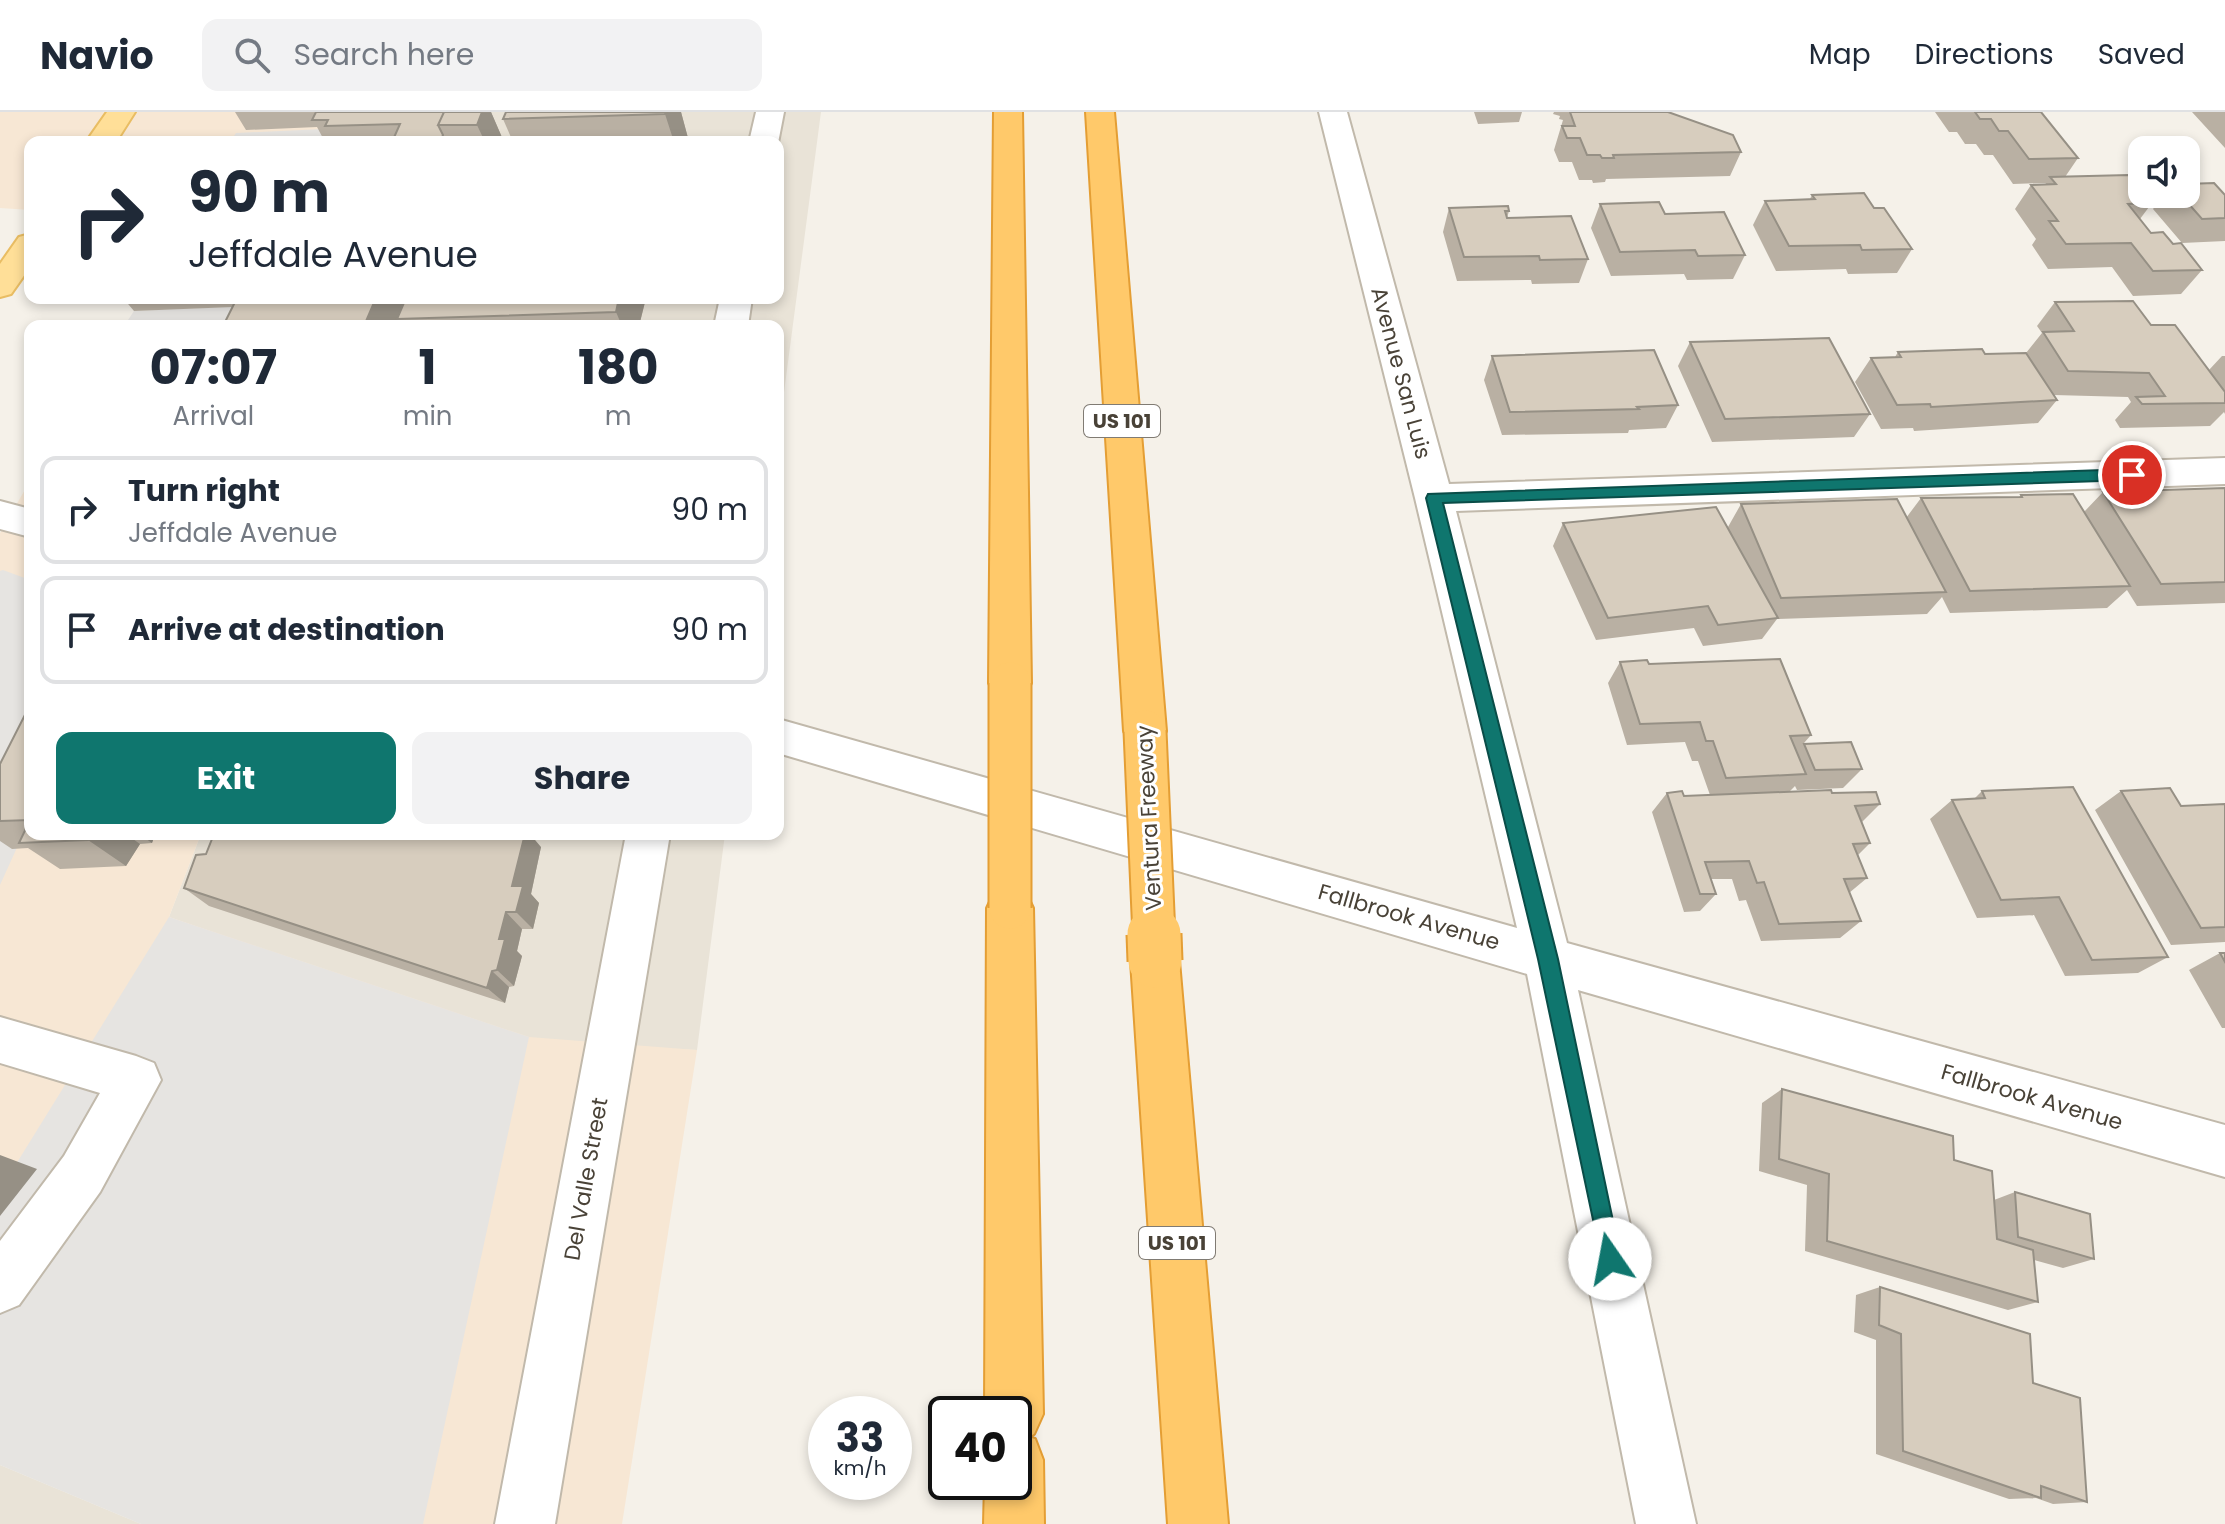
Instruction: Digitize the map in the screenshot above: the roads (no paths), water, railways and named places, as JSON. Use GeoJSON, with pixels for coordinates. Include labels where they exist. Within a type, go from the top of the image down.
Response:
{"type":"FeatureCollection","features":[{"type":"Feature","properties":{"kind":"highway"},"geometry":{"type":"LineString","coordinates":[[1008,112],[1014,1396]]}},
{"type":"Feature","properties":{"kind":"highway","name":"Ventura Freeway"},"geometry":{"type":"LineString","coordinates":[[1100,112],[1145,731],[1155,961],[1198,1524]]}},
{"type":"Feature","properties":{"kind":"highway"},"geometry":{"type":"LineString","coordinates":[[1014,1500],[1014,1524]]}},
{"type":"Feature","properties":{"kind":"main road"},"geometry":{"type":"LineString","coordinates":[[105,136],[121,112]]}},
{"type":"Feature","properties":{"kind":"main road"},"geometry":{"type":"LineString","coordinates":[[0,287],[24,253]]}},
{"type":"Feature","properties":{"kind":"street"},"geometry":{"type":"LineString","coordinates":[[765,136],[770,112]]}},
{"type":"Feature","properties":{"kind":"street","name":"Avenue San Luis"},"geometry":{"type":"LineString","coordinates":[[1333,112],[1434,498],[1548,959],[1666,1524]]}},
{"type":"Feature","properties":{"kind":"street"},"geometry":{"type":"LineString","coordinates":[[1434,498],[2225,471]]}},
{"type":"Feature","properties":{"kind":"street"},"geometry":{"type":"LineString","coordinates":[[0,515],[24,521]]}},
{"type":"Feature","properties":{"kind":"street","name":"Fallbrook Avenue"},"geometry":{"type":"LineString","coordinates":[[784,738],[2225,1151]]}},
{"type":"Feature","properties":{"kind":"street","name":"Del Valle Street"},"geometry":{"type":"LineString","coordinates":[[525,1524],[647,840]]}},
{"type":"Feature","properties":{"kind":"street"},"geometry":{"type":"LineString","coordinates":[[0,1040],[136,1080],[82,1174],[0,1286]]}}]}
